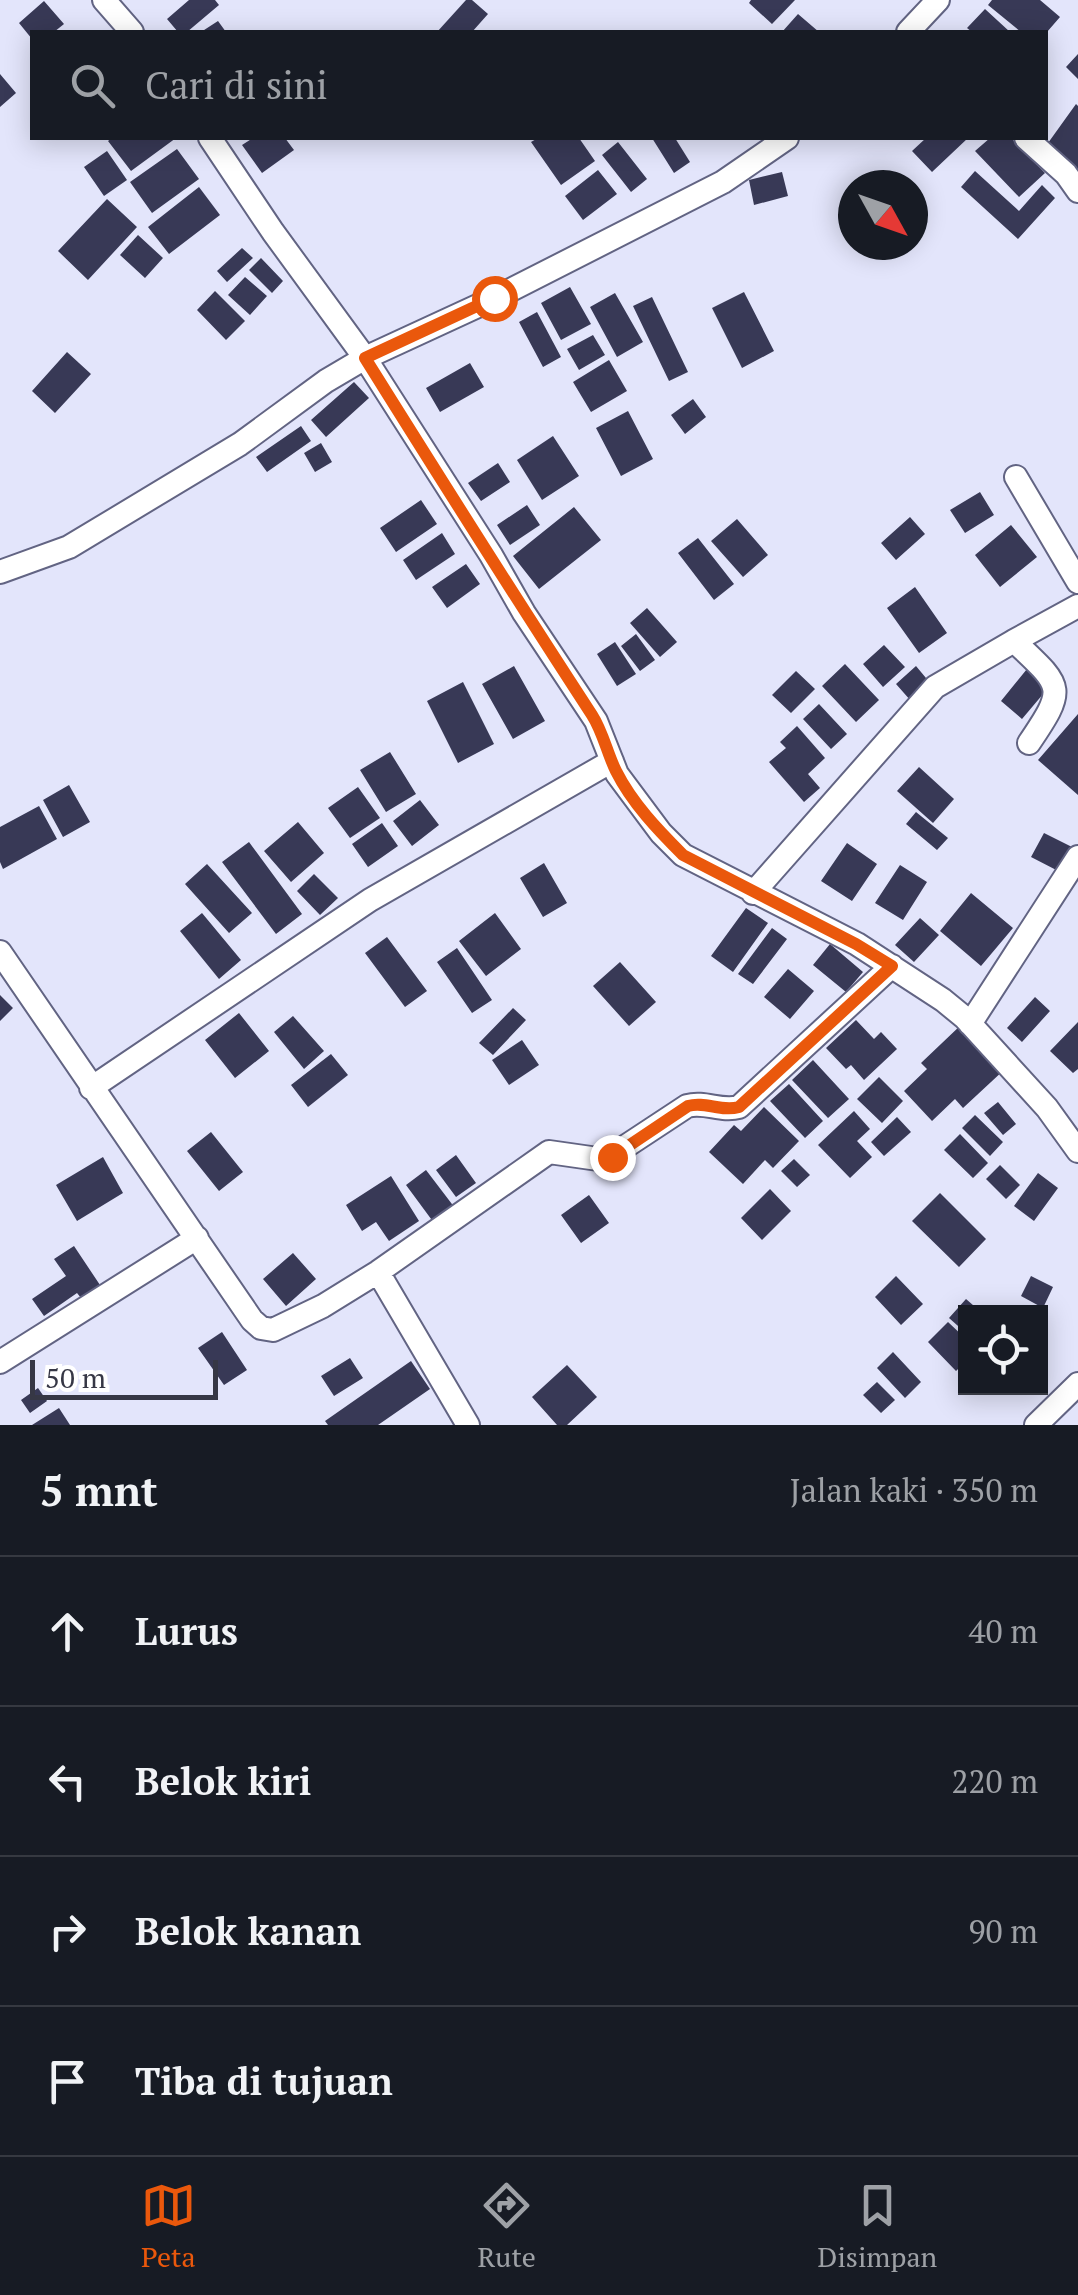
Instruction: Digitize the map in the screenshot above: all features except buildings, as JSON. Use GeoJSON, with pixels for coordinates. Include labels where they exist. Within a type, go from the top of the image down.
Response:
{"type":"FeatureCollection","features":[{"type":"Feature","properties":{"kind":"street"},"geometry":{"type":"LineString","coordinates":[[104,0],[130,30]]}},
{"type":"Feature","properties":{"kind":"street"},"geometry":{"type":"LineString","coordinates":[[910,30],[938,0]]}},
{"type":"Feature","properties":{"kind":"street"},"geometry":{"type":"LineString","coordinates":[[211,140],[272,232],[365,358],[491,555],[524,614],[596,721],[612,761],[638,806],[683,855],[856,944],[943,1000],[1047,1108],[1078,1151]]}},
{"type":"Feature","properties":{"kind":"street"},"geometry":{"type":"LineString","coordinates":[[0,572],[69,547],[240,444],[326,381],[365,358],[481,305],[722,182],[784,140]]}},
{"type":"Feature","properties":{"kind":"street"},"geometry":{"type":"LineString","coordinates":[[1028,140],[1066,174],[1078,191]]}},
{"type":"Feature","properties":{"kind":"street"},"geometry":{"type":"LineString","coordinates":[[1016,477],[1078,582]]}},
{"type":"Feature","properties":{"kind":"street"},"geometry":{"type":"LineString","coordinates":[[754,893],[936,687],[1078,606]]}},
{"type":"Feature","properties":{"kind":"street"},"geometry":{"type":"LineString","coordinates":[[1014,641],[1054,685],[1056,702],[1029,744]]}},
{"type":"Feature","properties":{"kind":"street"},"geometry":{"type":"LineString","coordinates":[[91,1088],[370,900],[612,761]]}},
{"type":"Feature","properties":{"kind":"street"},"geometry":{"type":"LineString","coordinates":[[970,1024],[1078,858]]}},
{"type":"Feature","properties":{"kind":"street"},"geometry":{"type":"LineString","coordinates":[[0,952],[252,1320],[261,1328],[273,1330],[323,1306],[378,1272],[549,1152],[604,1160],[688,1106],[728,1110],[739,1107],[892,966]]}},
{"type":"Feature","properties":{"kind":"street"},"geometry":{"type":"LineString","coordinates":[[0,1362],[197,1238]]}},
{"type":"Feature","properties":{"kind":"street"},"geometry":{"type":"LineString","coordinates":[[378,1272],[468,1425]]}},
{"type":"Feature","properties":{"kind":"street"},"geometry":{"type":"LineString","coordinates":[[1036,1425],[1078,1384]]}},
{"type":"Feature","properties":{"kind":"route"},"geometry":{"type":"LineString","coordinates":[[494,298],[365,358],[491,555],[524,614],[596,721],[617,774],[661,833],[683,855],[892,966],[739,1107],[728,1110],[688,1106],[612,1157]]}}]}
